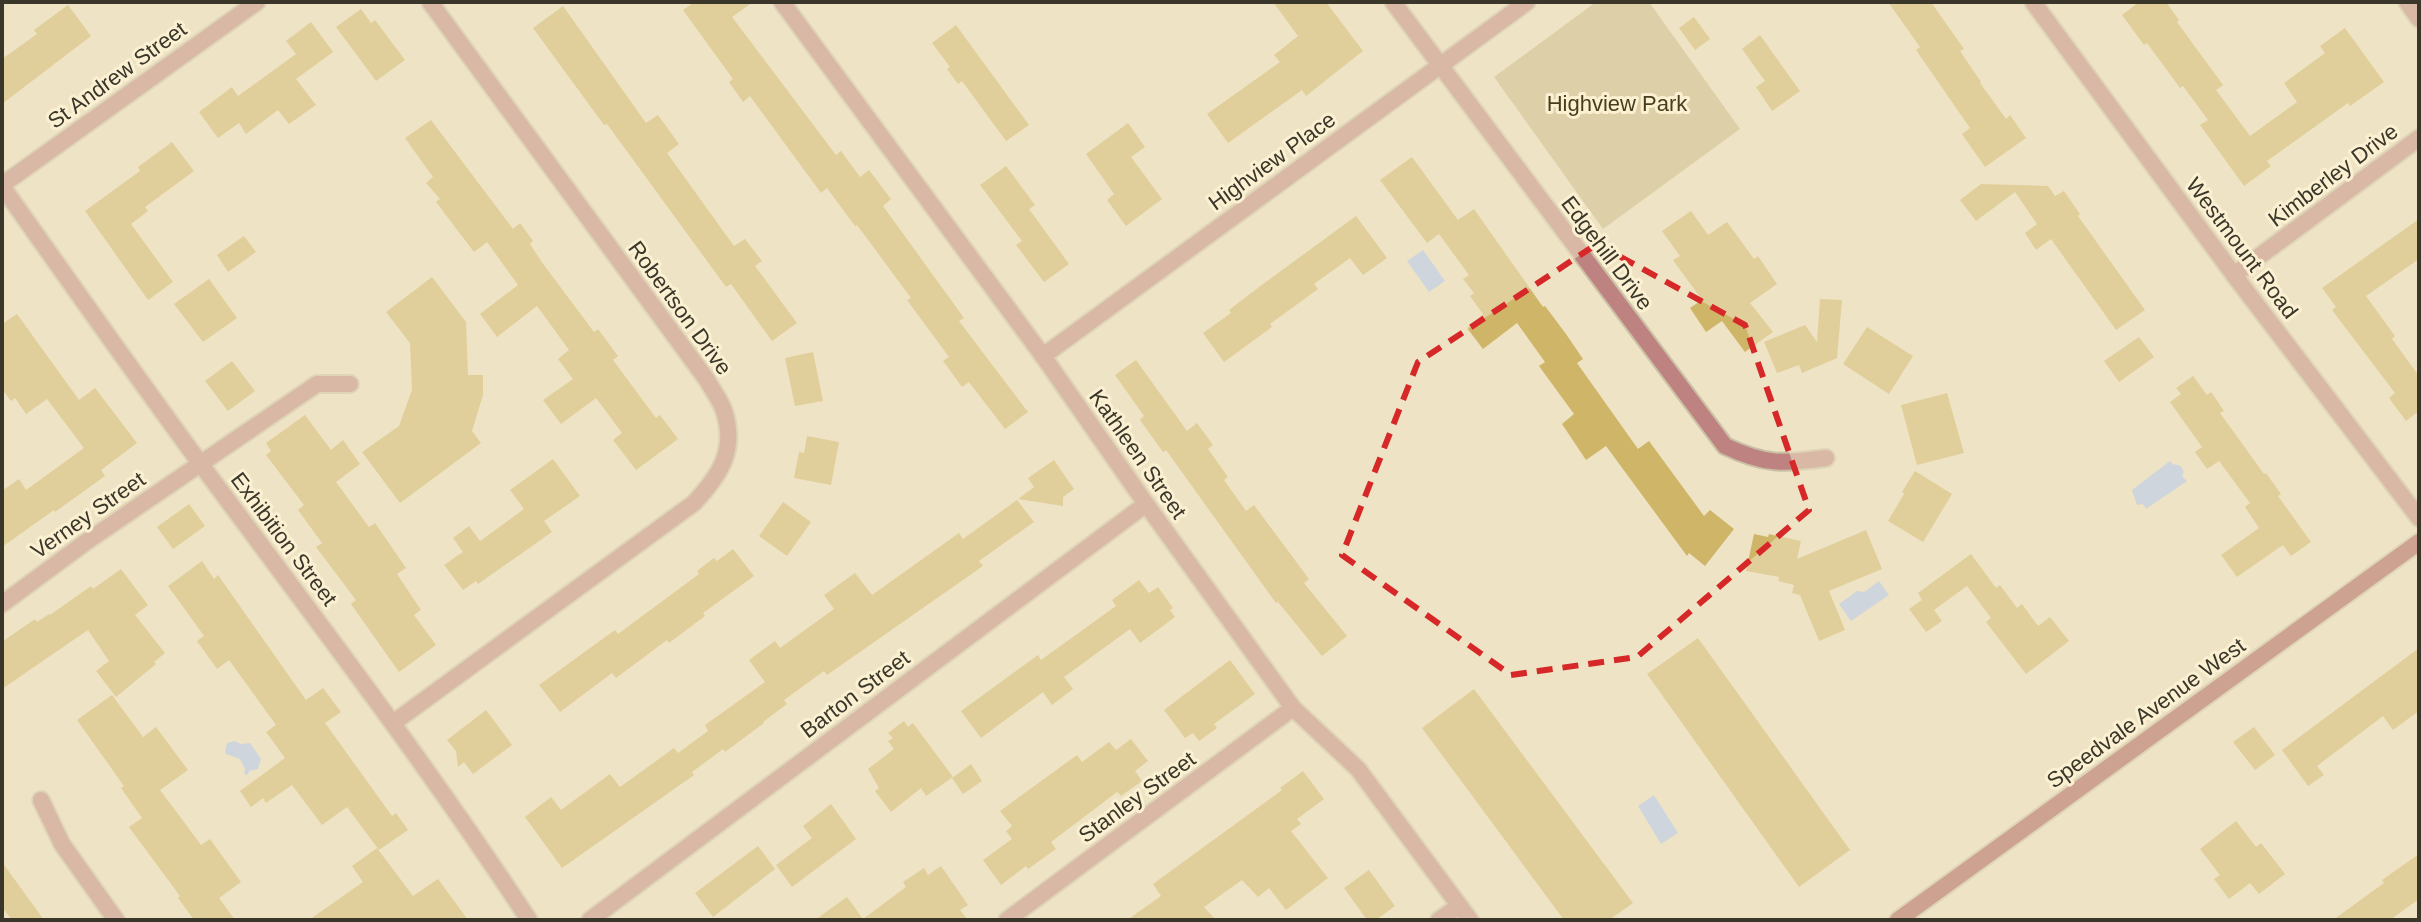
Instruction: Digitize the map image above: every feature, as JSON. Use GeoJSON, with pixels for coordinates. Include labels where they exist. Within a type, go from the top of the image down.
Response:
{"type":"FeatureCollection","features":[{"type":"Feature","properties":{"kind":"main road","name":"Speedvale Avenue West"},"geometry":{"type":"LineString","coordinates":[[1898,920],[2419,542]]}},
{"type":"Feature","properties":{"kind":"street","name":"St Andrew Street"},"geometry":{"type":"LineString","coordinates":[[2,185],[257,2]]}},
{"type":"Feature","properties":{"kind":"street","name":"Robertson Drive"},"geometry":{"type":"LineString","coordinates":[[393,723],[694,503],[712,483],[726,459],[728,436],[725,412],[707,380],[430,2]]}},
{"type":"Feature","properties":{"kind":"street","name":"Kathleen Street"},"geometry":{"type":"LineString","coordinates":[[782,2],[1043,356],[1293,708],[1358,769],[1470,920]]}},
{"type":"Feature","properties":{"kind":"street","name":"Edgehill Drive"},"geometry":{"type":"LineString","coordinates":[[1393,2],[1725,446],[1751,458],[1788,463],[1826,458]]}},
{"type":"Feature","properties":{"kind":"street","name":"Highview Place"},"geometry":{"type":"LineString","coordinates":[[1043,356],[1527,2]]}},
{"type":"Feature","properties":{"kind":"street","name":"Westmount Road"},"geometry":{"type":"LineString","coordinates":[[2033,2],[2234,275],[2419,518]]}},
{"type":"Feature","properties":{"kind":"street"},"geometry":{"type":"LineString","coordinates":[[2407,2],[2419,19]]}},
{"type":"Feature","properties":{"kind":"street","name":"Kimberley Drive"},"geometry":{"type":"LineString","coordinates":[[2234,275],[2419,138]]}},
{"type":"Feature","properties":{"kind":"street","name":"Exhibition Street"},"geometry":{"type":"LineString","coordinates":[[2,185],[201,464],[393,723],[529,920]]}},
{"type":"Feature","properties":{"kind":"street","name":"Verney Street"},"geometry":{"type":"LineString","coordinates":[[2,604],[86,542],[317,384],[350,384]]}},
{"type":"Feature","properties":{"kind":"street","name":"Barton Street"},"geometry":{"type":"LineString","coordinates":[[590,920],[1146,504]]}},
{"type":"Feature","properties":{"kind":"street","name":"Stanley Street"},"geometry":{"type":"LineString","coordinates":[[1007,920],[1293,708]]}},
{"type":"Feature","properties":{"kind":"street"},"geometry":{"type":"LineString","coordinates":[[41,800],[62,844],[116,920]]}},
{"type":"Feature","properties":{"kind":"street"},"geometry":{"type":"LineString","coordinates":[[1439,920],[1459,906]]}},
{"type":"Feature","properties":{"kind":"highlighted area"},"geometry":{"type":"Polygon","coordinates":[[[1597,244],[1745,325],[1809,510],[1637,657],[1511,675],[1342,555],[1418,362],[1597,244]]]}},
{"type":"Feature","properties":{"kind":"green space","name":"Highview Park"},"geometry":{"type":"Polygon","coordinates":[[[1596,2],[1649,2],[1740,129],[1603,229],[1494,77],[1596,2]]]}},
{"type":"Feature","properties":{"kind":"water"},"geometry":{"type":"Polygon","coordinates":[[[1423,250],[1445,281],[1429,292],[1407,261],[1423,250]]]}},
{"type":"Feature","properties":{"kind":"water"},"geometry":{"type":"Polygon","coordinates":[[[2170,461],[2173,465],[2181,466],[2182,476],[2187,481],[2146,509],[2143,504],[2137,505],[2132,490],[2170,461]]]}},
{"type":"Feature","properties":{"kind":"water"},"geometry":{"type":"Polygon","coordinates":[[[1879,581],[1889,595],[1851,621],[1839,604],[1879,581]]]}},
{"type":"Feature","properties":{"kind":"water"},"geometry":{"type":"Polygon","coordinates":[[[227,743],[250,743],[261,759],[258,769],[249,771],[248,775],[244,774],[240,759],[225,752],[227,743]]]}},
{"type":"Feature","properties":{"kind":"water"},"geometry":{"type":"Polygon","coordinates":[[[1654,795],[1678,833],[1661,844],[1638,806],[1654,795]]]}},
{"type":"Feature","properties":{"kind":"building"},"geometry":{"type":"Polygon","coordinates":[[[694,2],[753,2],[732,17],[836,155],[841,151],[860,177],[869,170],[891,199],[883,206],[964,318],[959,321],[1028,412],[1005,429],[969,382],[962,387],[943,361],[949,357],[907,300],[911,298],[857,225],[827,188],[821,193],[750,96],[743,102],[729,82],[733,79],[683,10],[694,2]]]}},
{"type":"Feature","properties":{"kind":"building"},"geometry":{"type":"Polygon","coordinates":[[[1273,2],[1326,2],[1363,51],[1306,96],[1302,90],[1228,143],[1207,114],[1280,62],[1274,55],[1298,36],[1273,2]]]}},
{"type":"Feature","properties":{"kind":"building"},"geometry":{"type":"Polygon","coordinates":[[[1888,2],[1931,2],[1964,49],[1960,51],[1980,83],[2006,119],[2010,115],[2026,138],[1985,167],[1962,134],[1970,128],[1916,50],[1920,47],[1888,2]]]}},
{"type":"Feature","properties":{"kind":"building"},"geometry":{"type":"Polygon","coordinates":[[[2139,2],[2166,2],[2223,85],[2216,90],[2250,136],[2297,102],[2284,83],[2325,53],[2320,46],[2345,28],[2384,82],[2350,106],[2348,103],[2267,161],[2271,166],[2244,186],[2200,125],[2208,120],[2122,15],[2139,2]]]}},
{"type":"Feature","properties":{"kind":"building"},"geometry":{"type":"Polygon","coordinates":[[[68,5],[91,36],[2,104],[2,59],[37,34],[34,30],[68,5]]]}},
{"type":"Feature","properties":{"kind":"building"},"geometry":{"type":"Polygon","coordinates":[[[563,6],[646,123],[658,115],[679,144],[667,153],[734,246],[745,239],[762,261],[755,266],[797,323],[772,341],[731,284],[726,287],[533,28],[563,6]]]}},
{"type":"Feature","properties":{"kind":"building"},"geometry":{"type":"Polygon","coordinates":[[[361,9],[371,23],[375,20],[405,60],[376,81],[336,27],[361,9]]]}},
{"type":"Feature","properties":{"kind":"building"},"geometry":{"type":"Polygon","coordinates":[[[1694,17],[1710,39],[1695,50],[1679,28],[1694,17]]]}},
{"type":"Feature","properties":{"kind":"building"},"geometry":{"type":"Polygon","coordinates":[[[311,22],[333,52],[296,79],[316,105],[289,124],[278,110],[246,134],[239,123],[218,138],[199,112],[232,87],[238,96],[296,54],[286,41],[311,22]]]}},
{"type":"Feature","properties":{"kind":"building"},"geometry":{"type":"Polygon","coordinates":[[[956,25],[1029,125],[1006,141],[962,81],[958,84],[932,43],[956,25]]]}},
{"type":"Feature","properties":{"kind":"building"},"geometry":{"type":"Polygon","coordinates":[[[1760,35],[1800,91],[1772,111],[1756,87],[1765,81],[1742,49],[1760,35]]]}},
{"type":"Feature","properties":{"kind":"building"},"geometry":{"type":"Polygon","coordinates":[[[431,120],[513,229],[520,223],[533,241],[530,244],[541,261],[594,332],[598,329],[618,356],[613,360],[656,418],[660,415],[678,439],[636,470],[613,440],[622,433],[596,398],[561,424],[543,400],[573,379],[558,359],[569,350],[537,306],[497,337],[480,314],[518,285],[487,242],[474,252],[436,202],[440,199],[426,183],[433,177],[405,138],[431,120]]]}},
{"type":"Feature","properties":{"kind":"building"},"geometry":{"type":"Polygon","coordinates":[[[1128,123],[1145,147],[1131,157],[1162,199],[1126,226],[1107,200],[1114,194],[1086,154],[1128,123]]]}},
{"type":"Feature","properties":{"kind":"building"},"geometry":{"type":"Polygon","coordinates":[[[172,142],[194,171],[145,207],[148,211],[131,224],[173,282],[148,300],[85,211],[140,171],[138,167],[172,142]]]}},
{"type":"Feature","properties":{"kind":"building"},"geometry":{"type":"Polygon","coordinates":[[[1412,157],[1458,220],[1474,209],[1543,307],[1566,334],[1583,359],[1577,363],[1638,449],[1649,441],[1704,516],[1710,510],[1734,529],[1705,566],[1689,553],[1687,556],[1606,446],[1586,460],[1562,424],[1574,414],[1539,366],[1545,362],[1517,323],[1483,349],[1467,328],[1483,314],[1470,296],[1474,293],[1463,279],[1469,275],[1439,234],[1427,243],[1380,180],[1412,157]]]}},
{"type":"Feature","properties":{"kind":"building"},"geometry":{"type":"Polygon","coordinates":[[[1006,166],[1035,205],[1029,209],[1069,264],[1044,282],[1016,245],[1022,241],[980,185],[1006,166]]]}},
{"type":"Feature","properties":{"kind":"building"},"geometry":{"type":"Polygon","coordinates":[[[1981,184],[2048,186],[2055,196],[2064,191],[2080,214],[2078,216],[2145,310],[2116,330],[2051,239],[2036,250],[2025,233],[2037,224],[2015,192],[1976,221],[1960,200],[1981,184]]]}},
{"type":"Feature","properties":{"kind":"building"},"geometry":{"type":"Polygon","coordinates":[[[1691,211],[1708,235],[1727,222],[1754,259],[1758,256],[1777,284],[1750,303],[1773,332],[1745,352],[1722,321],[1706,332],[1690,308],[1702,300],[1673,260],[1680,256],[1662,231],[1691,211]]]}},
{"type":"Feature","properties":{"kind":"building"},"geometry":{"type":"Polygon","coordinates":[[[1356,216],[1387,258],[1363,275],[1350,258],[1314,284],[1318,289],[1270,324],[1272,327],[1224,362],[1203,333],[1259,287],[1356,216]]]}},
{"type":"Feature","properties":{"kind":"building"},"geometry":{"type":"Polygon","coordinates":[[[2419,219],[2419,259],[2366,296],[2419,376],[2419,411],[2406,421],[2389,398],[2395,393],[2332,310],[2336,307],[2322,288],[2419,219]]]}},
{"type":"Feature","properties":{"kind":"building"},"geometry":{"type":"Polygon","coordinates":[[[244,236],[256,252],[228,272],[217,255],[244,236]]]}},
{"type":"Feature","properties":{"kind":"building"},"geometry":{"type":"Polygon","coordinates":[[[432,277],[466,322],[468,375],[483,375],[483,395],[472,431],[481,443],[400,503],[362,452],[399,426],[412,390],[410,343],[386,312],[432,277]]]}},
{"type":"Feature","properties":{"kind":"building"},"geometry":{"type":"Polygon","coordinates":[[[209,279],[237,318],[203,342],[174,304],[209,279]]]}},
{"type":"Feature","properties":{"kind":"building"},"geometry":{"type":"Polygon","coordinates":[[[1820,299],[1842,300],[1837,358],[1802,373],[1799,365],[1777,373],[1764,342],[1805,325],[1817,342],[1820,299]]]}},
{"type":"Feature","properties":{"kind":"building"},"geometry":{"type":"Polygon","coordinates":[[[17,314],[79,400],[95,388],[137,443],[101,470],[105,476],[2,547],[2,491],[19,479],[26,490],[84,448],[47,399],[26,414],[15,398],[11,401],[2,389],[2,324],[17,314]]]}},
{"type":"Feature","properties":{"kind":"building"},"geometry":{"type":"Polygon","coordinates":[[[1867,327],[1913,356],[1889,394],[1843,364],[1867,327]]]}},
{"type":"Feature","properties":{"kind":"building"},"geometry":{"type":"Polygon","coordinates":[[[2139,337],[2154,357],[2119,382],[2104,361],[2139,337]]]}},
{"type":"Feature","properties":{"kind":"building"},"geometry":{"type":"Polygon","coordinates":[[[813,352],[823,401],[795,406],[785,358],[813,352]]]}},
{"type":"Feature","properties":{"kind":"building"},"geometry":{"type":"Polygon","coordinates":[[[1136,360],[1187,431],[1197,423],[1213,445],[1208,449],[1228,477],[1224,480],[1246,511],[1254,505],[1309,579],[1304,583],[1347,636],[1322,656],[1276,603],[1166,450],[1163,452],[1140,420],[1144,416],[1115,375],[1136,360]]]}},
{"type":"Feature","properties":{"kind":"building"},"geometry":{"type":"Polygon","coordinates":[[[232,361],[255,391],[228,411],[205,381],[232,361]]]}},
{"type":"Feature","properties":{"kind":"building"},"geometry":{"type":"Polygon","coordinates":[[[2193,376],[2207,395],[2211,392],[2224,411],[2220,413],[2281,494],[2278,496],[2311,542],[2291,556],[2283,545],[2237,577],[2221,555],[2259,528],[2245,507],[2250,503],[2219,461],[2207,469],[2195,452],[2202,447],[2170,402],[2181,394],[2176,388],[2193,376]]]}},
{"type":"Feature","properties":{"kind":"building"},"geometry":{"type":"Polygon","coordinates":[[[1947,393],[1964,453],[1917,465],[1901,405],[1947,393]]]}},
{"type":"Feature","properties":{"kind":"building"},"geometry":{"type":"Polygon","coordinates":[[[305,415],[331,450],[343,440],[360,464],[336,482],[369,527],[375,523],[406,568],[397,574],[421,610],[414,615],[436,645],[399,672],[351,604],[356,600],[316,547],[322,543],[298,510],[304,505],[266,455],[271,451],[266,443],[305,415]]]}},
{"type":"Feature","properties":{"kind":"building"},"geometry":{"type":"Polygon","coordinates":[[[807,436],[839,442],[831,485],[794,478],[799,452],[804,453],[807,436]]]}},
{"type":"Feature","properties":{"kind":"building"},"geometry":{"type":"Polygon","coordinates":[[[553,459],[580,496],[544,521],[552,532],[478,584],[476,581],[463,590],[444,565],[463,552],[453,538],[469,526],[480,541],[524,509],[510,490],[553,459]]]}},
{"type":"Feature","properties":{"kind":"building"},"geometry":{"type":"Polygon","coordinates":[[[1054,460],[1074,489],[1063,497],[1063,506],[1018,499],[1034,487],[1028,478],[1054,460]]]}},
{"type":"Feature","properties":{"kind":"building"},"geometry":{"type":"Polygon","coordinates":[[[1915,471],[1952,494],[1923,542],[1888,521],[1915,471]]]}},
{"type":"Feature","properties":{"kind":"building"},"geometry":{"type":"Polygon","coordinates":[[[1017,500],[1034,522],[979,561],[983,566],[827,675],[824,671],[784,700],[787,704],[764,723],[725,752],[723,749],[692,772],[694,775],[562,868],[525,817],[551,797],[561,810],[610,774],[620,787],[674,748],[678,753],[708,731],[705,725],[765,682],[749,660],[775,641],[780,648],[834,609],[824,595],[855,573],[872,595],[959,533],[963,539],[1017,500]]]}},
{"type":"Feature","properties":{"kind":"building"},"geometry":{"type":"Polygon","coordinates":[[[783,502],[811,522],[787,556],[759,536],[783,502]]]}},
{"type":"Feature","properties":{"kind":"building"},"geometry":{"type":"Polygon","coordinates":[[[189,504],[205,526],[173,549],[157,527],[189,504]]]}},
{"type":"Feature","properties":{"kind":"building"},"geometry":{"type":"Polygon","coordinates":[[[1866,530],[1882,569],[1829,591],[1845,630],[1819,641],[1800,595],[1792,593],[1794,585],[1778,581],[1779,577],[1746,571],[1754,534],[1801,541],[1797,559],[1866,530]]]}},
{"type":"Feature","properties":{"kind":"building"},"geometry":{"type":"Polygon","coordinates":[[[733,549],[754,576],[703,613],[705,616],[669,643],[667,640],[616,678],[612,673],[560,712],[539,685],[615,630],[618,634],[699,574],[697,571],[714,558],[717,561],[733,549]]]}},
{"type":"Feature","properties":{"kind":"building"},"geometry":{"type":"Polygon","coordinates":[[[1971,554],[1996,588],[2000,585],[2017,608],[2022,604],[2038,626],[2050,617],[2069,641],[2026,674],[1986,622],[1991,618],[1967,586],[1934,610],[1942,621],[1926,632],[1909,609],[1922,600],[1918,593],[1971,554]]]}},
{"type":"Feature","properties":{"kind":"building"},"geometry":{"type":"Polygon","coordinates":[[[202,561],[214,579],[218,575],[306,700],[323,688],[341,712],[325,723],[392,816],[396,813],[408,830],[379,850],[347,807],[322,825],[292,785],[266,803],[263,798],[251,807],[240,791],[285,758],[266,732],[276,725],[229,660],[217,669],[197,641],[204,636],[168,586],[202,561]]]}},
{"type":"Feature","properties":{"kind":"building"},"geometry":{"type":"Polygon","coordinates":[[[121,569],[148,605],[135,615],[165,653],[154,662],[156,664],[116,697],[96,671],[109,661],[88,630],[2,689],[2,642],[35,619],[37,622],[50,615],[91,586],[93,589],[121,569]]]}},
{"type":"Feature","properties":{"kind":"building"},"geometry":{"type":"Polygon","coordinates":[[[1139,580],[1149,593],[1158,587],[1173,608],[1170,610],[1175,617],[1140,643],[1130,629],[1064,677],[1073,689],[1052,705],[1043,692],[981,738],[961,711],[1038,655],[1041,660],[1116,606],[1112,600],[1139,580]]]}},
{"type":"Feature","properties":{"kind":"building"},"geometry":{"type":"Polygon","coordinates":[[[1698,638],[1850,850],[1799,887],[1647,674],[1698,638]]]}},
{"type":"Feature","properties":{"kind":"building"},"geometry":{"type":"Polygon","coordinates":[[[2419,648],[2419,711],[2393,730],[2383,716],[2317,766],[2324,775],[2308,786],[2282,750],[2419,648]]]}},
{"type":"Feature","properties":{"kind":"building"},"geometry":{"type":"Polygon","coordinates":[[[1230,660],[1255,694],[1214,724],[1217,728],[1199,741],[1193,733],[1185,738],[1164,710],[1230,660]]]}},
{"type":"Feature","properties":{"kind":"building"},"geometry":{"type":"Polygon","coordinates":[[[1474,689],[1633,903],[1609,920],[1564,920],[1422,728],[1474,689]]]}},
{"type":"Feature","properties":{"kind":"building"},"geometry":{"type":"Polygon","coordinates":[[[112,695],[143,737],[156,727],[188,770],[160,790],[201,845],[210,839],[241,882],[219,898],[235,920],[194,920],[129,827],[142,818],[121,788],[124,786],[77,720],[112,695]]]}},
{"type":"Feature","properties":{"kind":"building"},"geometry":{"type":"Polygon","coordinates":[[[486,710],[512,745],[473,774],[464,762],[458,767],[456,751],[447,740],[486,710]]]}},
{"type":"Feature","properties":{"kind":"building"},"geometry":{"type":"Polygon","coordinates":[[[904,721],[908,727],[913,723],[953,777],[926,796],[921,788],[891,812],[875,791],[879,788],[868,769],[894,749],[888,741],[893,738],[888,733],[904,721]]]}},
{"type":"Feature","properties":{"kind":"building"},"geometry":{"type":"Polygon","coordinates":[[[2254,727],[2275,755],[2255,770],[2233,742],[2254,727]]]}},
{"type":"Feature","properties":{"kind":"building"},"geometry":{"type":"Polygon","coordinates":[[[1131,739],[1148,761],[1135,771],[1142,781],[1121,796],[1117,792],[1051,842],[1056,849],[1001,885],[983,860],[1012,839],[1006,831],[1012,826],[1000,811],[1077,755],[1082,762],[1109,742],[1116,750],[1131,739]]]}},
{"type":"Feature","properties":{"kind":"building"},"geometry":{"type":"Polygon","coordinates":[[[971,764],[982,781],[963,794],[952,778],[971,764]]]}},
{"type":"Feature","properties":{"kind":"building"},"geometry":{"type":"Polygon","coordinates":[[[1303,771],[1324,799],[1297,819],[1301,824],[1291,831],[1328,878],[1286,910],[1269,888],[1258,897],[1242,880],[1204,907],[1216,920],[1127,920],[1161,896],[1153,884],[1282,790],[1280,788],[1303,771]]]}},
{"type":"Feature","properties":{"kind":"building"},"geometry":{"type":"Polygon","coordinates":[[[831,804],[856,839],[792,887],[776,865],[812,838],[803,826],[831,804]]]}},
{"type":"Feature","properties":{"kind":"building"},"geometry":{"type":"Polygon","coordinates":[[[2236,821],[2256,847],[2261,843],[2285,874],[2259,894],[2250,883],[2229,899],[2214,879],[2220,875],[2200,849],[2236,821]]]}},
{"type":"Feature","properties":{"kind":"building"},"geometry":{"type":"Polygon","coordinates":[[[758,846],[775,869],[713,917],[695,893],[758,846]]]}},
{"type":"Feature","properties":{"kind":"building"},"geometry":{"type":"Polygon","coordinates":[[[377,848],[413,896],[438,879],[468,920],[309,920],[363,882],[352,866],[377,848]]]}},
{"type":"Feature","properties":{"kind":"building"},"geometry":{"type":"Polygon","coordinates":[[[2419,854],[2419,899],[2390,920],[2333,920],[2384,883],[2382,880],[2419,854]]]}},
{"type":"Feature","properties":{"kind":"building"},"geometry":{"type":"Polygon","coordinates":[[[2,862],[44,920],[12,920],[2,907],[2,862]]]}},
{"type":"Feature","properties":{"kind":"building"},"geometry":{"type":"Polygon","coordinates":[[[941,866],[968,905],[960,910],[968,920],[815,920],[847,897],[863,919],[906,887],[903,882],[924,868],[928,875],[941,866]]]}},
{"type":"Feature","properties":{"kind":"building"},"geometry":{"type":"Polygon","coordinates":[[[1369,870],[1395,906],[1376,920],[1367,920],[1344,888],[1369,870]]]}}]}
